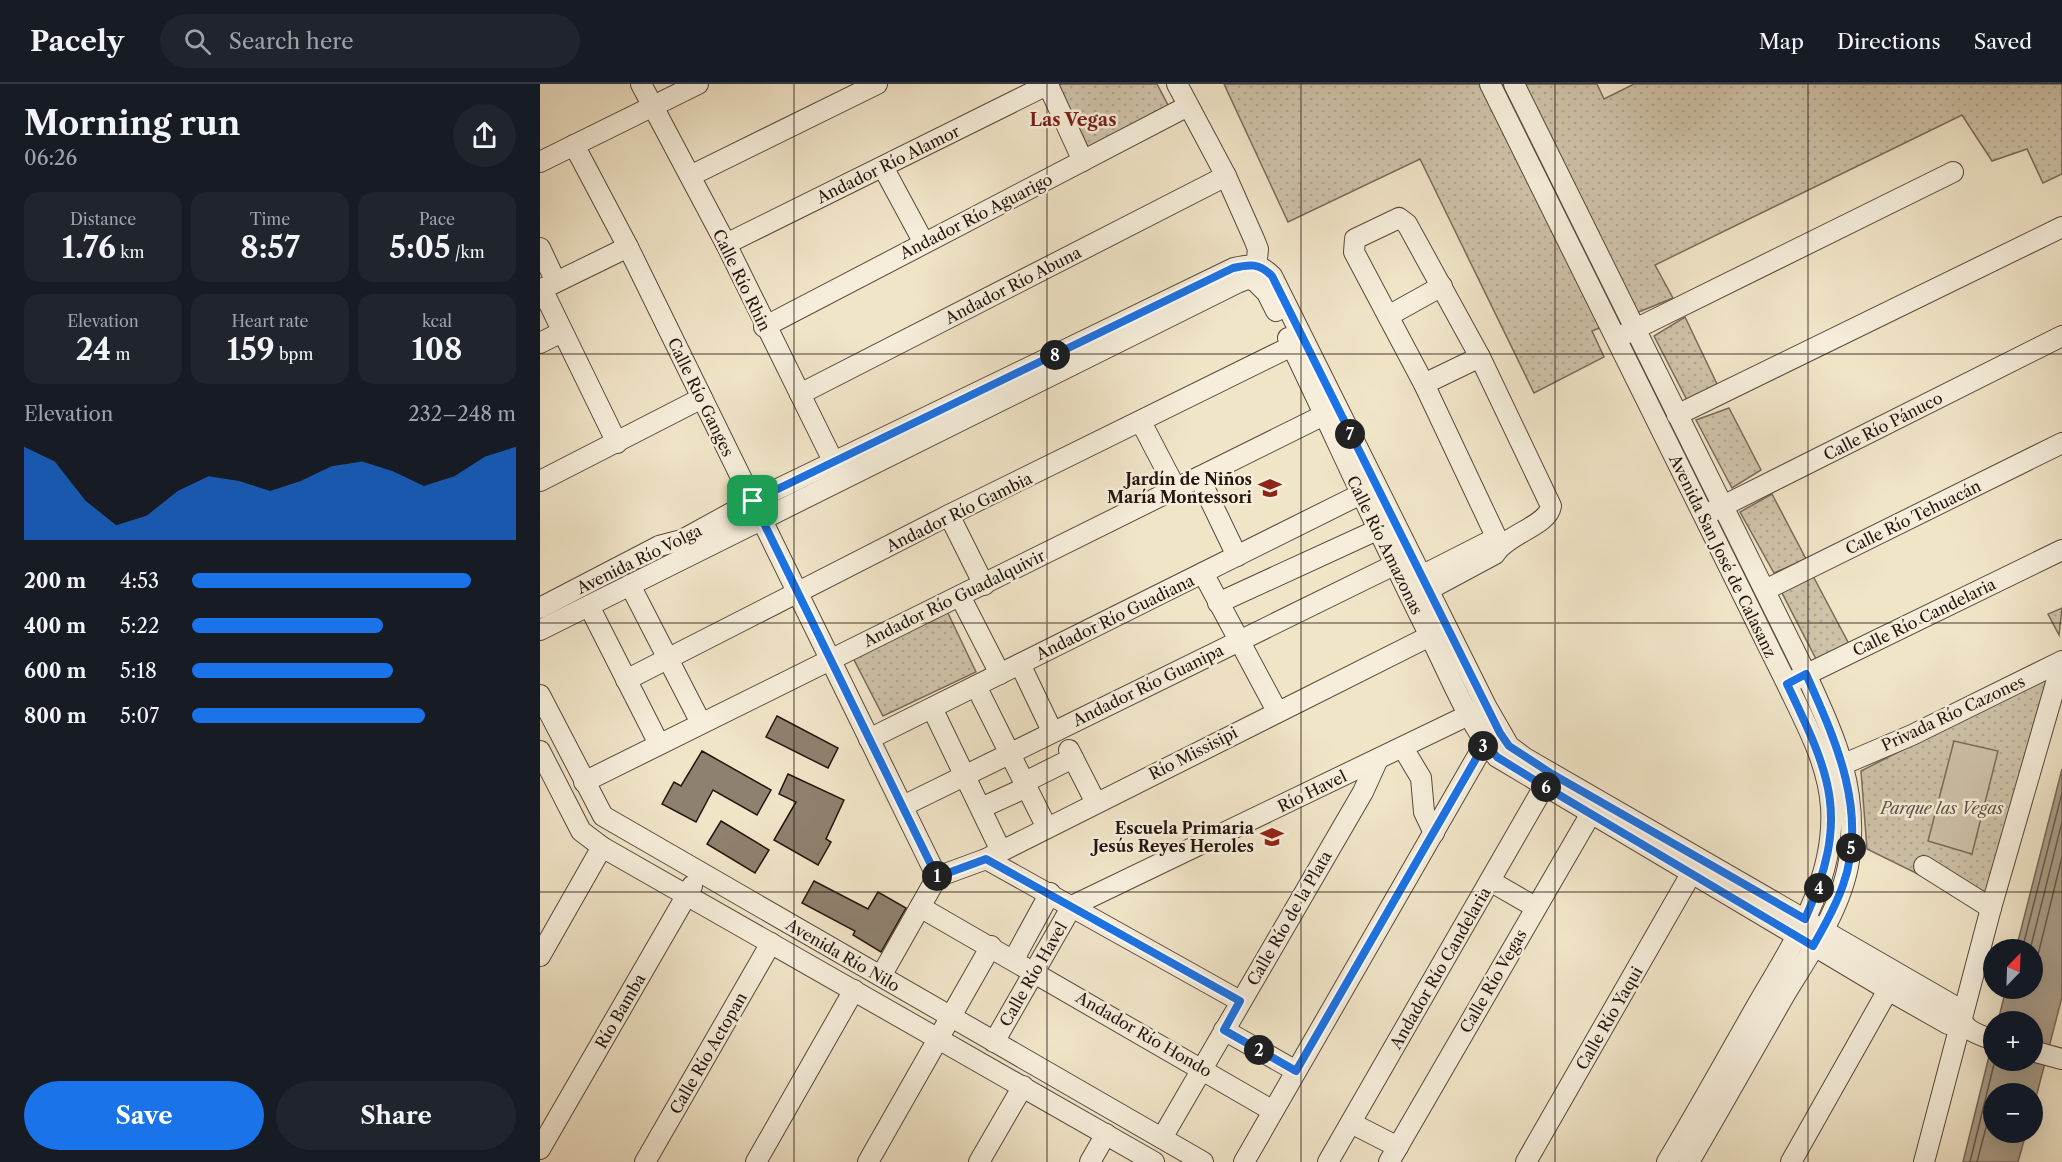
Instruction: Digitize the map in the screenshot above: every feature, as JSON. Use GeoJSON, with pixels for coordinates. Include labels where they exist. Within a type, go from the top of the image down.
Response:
{"type":"FeatureCollection","features":[{"type":"Feature","properties":{"kind":"street","name":"Calle Río Rhin"},"geometry":{"type":"LineString","coordinates":[[641,84],[726,244],[764,327],[837,470]]}},
{"type":"Feature","properties":{"kind":"street"},"geometry":{"type":"LineString","coordinates":[[540,162],[698,84]]}},
{"type":"Feature","properties":{"kind":"street"},"geometry":{"type":"LineString","coordinates":[[690,176],[877,84]]}},
{"type":"Feature","properties":{"kind":"street"},"geometry":{"type":"LineString","coordinates":[[1049,84],[1083,161]]}},
{"type":"Feature","properties":{"kind":"street","name":"Andador Río Alamor"},"geometry":{"type":"LineString","coordinates":[[726,244],[1049,84]]}},
{"type":"Feature","properties":{"kind":"street","name":"Calle Río Amazonas"},"geometry":{"type":"LineString","coordinates":[[1178,84],[1226,176],[1254,238],[1258,249],[1256,273],[1293,346],[1324,415],[1425,583],[1438,632]]}},
{"type":"Feature","properties":{"kind":"street","name":"Avenida San José de Calasanz"},"geometry":{"type":"LineString","coordinates":[[1490,84],[1614,339],[1787,684],[1822,761],[1831,808],[1828,861],[1805,919],[1667,1162]]}},
{"type":"Feature","properties":{"kind":"street","name":"Avenida San José de Calasanz"},"geometry":{"type":"LineString","coordinates":[[1514,84],[1806,674],[1844,764],[1850,801],[1850,854],[1844,885],[1823,929],[1689,1162]]}},
{"type":"Feature","properties":{"kind":"street","name":"Andador Río Aguarigo"},"geometry":{"type":"LineString","coordinates":[[764,327],[1188,106]]}},
{"type":"Feature","properties":{"kind":"street","name":"Calle Río Ganges"},"geometry":{"type":"LineString","coordinates":[[574,145],[628,247],[937,877]]}},
{"type":"Feature","properties":{"kind":"street"},"geometry":{"type":"LineString","coordinates":[[1528,162],[1547,152]]}},
{"type":"Feature","properties":{"kind":"street"},"geometry":{"type":"LineString","coordinates":[[883,167],[924,243]]}},
{"type":"Feature","properties":{"kind":"street"},"geometry":{"type":"LineString","coordinates":[[1614,339],[1953,172]]}},
{"type":"Feature","properties":{"kind":"street","name":"Andador Río Abuna"},"geometry":{"type":"LineString","coordinates":[[800,394],[1226,176]]}},
{"type":"Feature","properties":{"kind":"street"},"geometry":{"type":"LineString","coordinates":[[1425,583],[1496,554],[1500,545],[1547,516],[1551,506],[1480,357],[1404,220],[1399,218],[1384,223],[1355,239],[1354,252],[1424,384],[1500,545]]}},
{"type":"Feature","properties":{"kind":"street"},"geometry":{"type":"LineString","coordinates":[[1677,415],[2062,227]]}},
{"type":"Feature","properties":{"kind":"street"},"geometry":{"type":"LineString","coordinates":[[546,287],[628,247]]}},
{"type":"Feature","properties":{"kind":"street"},"geometry":{"type":"LineString","coordinates":[[540,248],[546,287],[562,332],[616,443]]}},
{"type":"Feature","properties":{"kind":"street","name":"Calle Río Amazonas"},"geometry":{"type":"LineString","coordinates":[[1256,273],[1272,276],[1358,469],[1361,494],[1377,530],[1394,565],[1438,632],[1497,749]]}},
{"type":"Feature","properties":{"kind":"street","name":"Avenida Río Volga"},"geometry":{"type":"LineString","coordinates":[[540,608],[659,546],[682,540],[753,501],[837,470],[1256,273]]}},
{"type":"Feature","properties":{"kind":"street"},"geometry":{"type":"LineString","coordinates":[[1388,316],[1442,286]]}},
{"type":"Feature","properties":{"kind":"street"},"geometry":{"type":"LineString","coordinates":[[540,343],[562,332]]}},
{"type":"Feature","properties":{"kind":"street","name":"Calle Río Pánuco"},"geometry":{"type":"LineString","coordinates":[[1703,515],[2062,336]]}},
{"type":"Feature","properties":{"kind":"street","name":"Andador Río Gambia"},"geometry":{"type":"LineString","coordinates":[[626,680],[949,515],[1293,346]]}},
{"type":"Feature","properties":{"kind":"street"},"geometry":{"type":"LineString","coordinates":[[1424,384],[1480,357]]}},
{"type":"Feature","properties":{"kind":"street"},"geometry":{"type":"LineString","coordinates":[[541,478],[616,443],[702,398]]}},
{"type":"Feature","properties":{"kind":"street","name":"Andador Río Guadalquivir"},"geometry":{"type":"LineString","coordinates":[[584,782],[1324,415]]}},
{"type":"Feature","properties":{"kind":"street"},"geometry":{"type":"LineString","coordinates":[[1141,422],[1176,489]]}},
{"type":"Feature","properties":{"kind":"street","name":"Calle Río Tehuacán"},"geometry":{"type":"LineString","coordinates":[[1765,590],[2062,443]]}},
{"type":"Feature","properties":{"kind":"street","name":"Avenida Río Volga"},"geometry":{"type":"LineString","coordinates":[[540,630],[761,520],[837,470]]}},
{"type":"Feature","properties":{"kind":"street"},"geometry":{"type":"LineString","coordinates":[[1199,477],[1237,556]]}},
{"type":"Feature","properties":{"kind":"street","name":"Andador Río Guadiana"},"geometry":{"type":"LineString","coordinates":[[869,739],[1361,494]]}},
{"type":"Feature","properties":{"kind":"street"},"geometry":{"type":"LineString","coordinates":[[949,515],[984,585]]}},
{"type":"Feature","properties":{"kind":"street"},"geometry":{"type":"LineString","coordinates":[[1218,603],[1377,530]]}},
{"type":"Feature","properties":{"kind":"street","name":"Calle Río Candelaria"},"geometry":{"type":"LineString","coordinates":[[1787,684],[2062,550]]}},
{"type":"Feature","properties":{"kind":"street","name":"Andador Río Guanipa"},"geometry":{"type":"LineString","coordinates":[[903,806],[1394,565]]}},
{"type":"Feature","properties":{"kind":"street"},"geometry":{"type":"LineString","coordinates":[[1203,573],[1277,711]]}},
{"type":"Feature","properties":{"kind":"street"},"geometry":{"type":"LineString","coordinates":[[630,585],[701,723]]}},
{"type":"Feature","properties":{"kind":"street"},"geometry":{"type":"LineString","coordinates":[[960,596],[1000,674]]}},
{"type":"Feature","properties":{"kind":"street"},"geometry":{"type":"LineString","coordinates":[[589,606],[659,744]]}},
{"type":"Feature","properties":{"kind":"street","name":"Río Missisipi"},"geometry":{"type":"LineString","coordinates":[[937,877],[994,855],[1438,632]]}},
{"type":"Feature","properties":{"kind":"street"},"geometry":{"type":"LineString","coordinates":[[1924,1162],[1991,908],[2062,662]]}},
{"type":"Feature","properties":{"kind":"street","name":"Privada Río Cazones"},"geometry":{"type":"LineString","coordinates":[[1844,764],[1911,735],[2062,662]]}},
{"type":"Feature","properties":{"kind":"street"},"geometry":{"type":"LineString","coordinates":[[1020,664],[1052,731]]}},
{"type":"Feature","properties":{"kind":"street"},"geometry":{"type":"LineString","coordinates":[[976,686],[1007,753],[1047,828]]}},
{"type":"Feature","properties":{"kind":"street","name":"Avenida Río Nilo"},"geometry":{"type":"LineString","coordinates":[[540,695],[603,816],[1203,1162]]}},
{"type":"Feature","properties":{"kind":"street"},"geometry":{"type":"LineString","coordinates":[[932,708],[981,808],[994,855],[1050,893],[1240,1001]]}},
{"type":"Feature","properties":{"kind":"street","name":"Río Havel"},"geometry":{"type":"LineString","coordinates":[[1072,906],[1478,711]]}},
{"type":"Feature","properties":{"kind":"street"},"geometry":{"type":"LineString","coordinates":[[1403,748],[1421,778],[1424,812],[1434,833]]}},
{"type":"Feature","properties":{"kind":"street"},"geometry":{"type":"LineString","coordinates":[[1244,1162],[1434,833],[1497,749],[1594,807],[1805,919],[1956,1007],[1960,1022],[1974,1033],[1983,1036]]}},
{"type":"Feature","properties":{"kind":"street"},"geometry":{"type":"LineString","coordinates":[[981,808],[1024,785],[1071,754],[1096,802]]}},
{"type":"Feature","properties":{"kind":"street","name":"Calle Río de la Plata"},"geometry":{"type":"LineString","coordinates":[[1162,1138],[1363,792],[1378,759]]}},
{"type":"Feature","properties":{"kind":"street","name":"Avenida Río Nilo"},"geometry":{"type":"LineString","coordinates":[[542,762],[581,831],[602,847],[1154,1162]]}},
{"type":"Feature","properties":{"kind":"street","name":"Andador Río Candelaria"},"geometry":{"type":"LineString","coordinates":[[1328,1162],[1548,780]]}},
{"type":"Feature","properties":{"kind":"street"},"geometry":{"type":"LineString","coordinates":[[1594,807],[1691,874],[1813,946],[1948,1024],[1960,1022]]}},
{"type":"Feature","properties":{"kind":"street","name":"Calle Río Vegas"},"geometry":{"type":"LineString","coordinates":[[1393,1155],[1594,807]]}},
{"type":"Feature","properties":{"kind":"street"},"geometry":{"type":"LineString","coordinates":[[540,956],[602,847]]}},
{"type":"Feature","properties":{"kind":"street"},"geometry":{"type":"LineString","coordinates":[[1924,866],[1991,908]]}},
{"type":"Feature","properties":{"kind":"street","name":"Río Bamba"},"geometry":{"type":"LineString","coordinates":[[540,1149],[700,873]]}},
{"type":"Feature","properties":{"kind":"street","name":"Calle Río Yaqui"},"geometry":{"type":"LineString","coordinates":[[1526,1162],[1691,874]]}},
{"type":"Feature","properties":{"kind":"street"},"geometry":{"type":"LineString","coordinates":[[881,976],[937,877]]}},
{"type":"Feature","properties":{"kind":"street"},"geometry":{"type":"LineString","coordinates":[[1490,881],[1535,907]]}},
{"type":"Feature","properties":{"kind":"street"},"geometry":{"type":"LineString","coordinates":[[1014,959],[1050,893]]}},
{"type":"Feature","properties":{"kind":"street","name":"Calle Río Havel"},"geometry":{"type":"LineString","coordinates":[[994,1042],[1072,906]]}},
{"type":"Feature","properties":{"kind":"street","name":"Andador Río Hondo"},"geometry":{"type":"LineString","coordinates":[[920,907],[1034,970],[1273,1111]]}},
{"type":"Feature","properties":{"kind":"street","name":"Calle Río Actopan"},"geometry":{"type":"LineString","coordinates":[[645,1162],[771,943]]}},
{"type":"Feature","properties":{"kind":"street"},"geometry":{"type":"LineString","coordinates":[[868,1162],[991,946]]}},
{"type":"Feature","properties":{"kind":"street"},"geometry":{"type":"LineString","coordinates":[[756,1162],[854,990]]}},
{"type":"Feature","properties":{"kind":"street"},"geometry":{"type":"LineString","coordinates":[[1791,1162],[1888,990]]}},
{"type":"Feature","properties":{"kind":"street"},"geometry":{"type":"LineString","coordinates":[[1224,1030],[1296,1071]]}},
{"type":"Feature","properties":{"kind":"street"},"geometry":{"type":"LineString","coordinates":[[978,1162],[1023,1086]]}},
{"type":"Feature","properties":{"kind":"street"},"geometry":{"type":"LineString","coordinates":[[1351,1123],[1393,1155]]}},
{"type":"Feature","properties":{"kind":"street"},"geometry":{"type":"LineString","coordinates":[[1089,1162],[1106,1134]]}},
{"type":"Feature","properties":{"kind":"green space"},"geometry":{"type":"Polygon","coordinates":[[[1157,84],[1169,107],[1089,149],[1059,85],[1157,84]]]}},
{"type":"Feature","properties":{"kind":"green space"},"geometry":{"type":"Polygon","coordinates":[[[1224,84],[1597,84],[1604,99],[1634,84],[2062,84],[2062,174],[2043,183],[2027,149],[1992,161],[1962,115],[1655,265],[1673,298],[1592,331],[1604,357],[1534,393],[1420,159],[1288,222],[1224,84]]]}},
{"type":"Feature","properties":{"kind":"green space"},"geometry":{"type":"Polygon","coordinates":[[[1685,317],[1717,384],[1688,402],[1654,336],[1685,317]]]}},
{"type":"Feature","properties":{"kind":"green space"},"geometry":{"type":"Polygon","coordinates":[[[1729,408],[1761,470],[1732,488],[1696,420],[1729,408]]]}},
{"type":"Feature","properties":{"kind":"green space"},"geometry":{"type":"Polygon","coordinates":[[[1772,494],[1806,559],[1774,573],[1740,512],[1772,494]]]}},
{"type":"Feature","properties":{"kind":"green space"},"geometry":{"type":"Polygon","coordinates":[[[1813,576],[1849,644],[1817,661],[1781,591],[1813,576]]]}},
{"type":"Feature","properties":{"kind":"green space"},"geometry":{"type":"Polygon","coordinates":[[[2062,608],[2059,635],[2048,614],[2062,608]]]}},
{"type":"Feature","properties":{"kind":"green space"},"geometry":{"type":"Polygon","coordinates":[[[946,609],[976,672],[883,716],[851,654],[946,609]]]}},
{"type":"Feature","properties":{"kind":"green space","name":"Parque las Vegas"},"geometry":{"type":"Polygon","coordinates":[[[2051,674],[1987,908],[1867,849],[1861,771],[2051,674]]]}},
{"type":"Feature","properties":{"kind":"green space"},"geometry":{"type":"Polygon","coordinates":[[[1954,741],[1998,751],[1972,854],[1928,841],[1954,741]]]}},
{"type":"Feature","properties":{"kind":"water"},"geometry":{"type":"Polygon","coordinates":[[[2062,769],[2062,997],[2043,1070],[2043,1011],[2000,1011],[2004,999],[2043,999],[2043,939],[2019,939],[2062,769]]]}},
{"type":"Feature","properties":{"kind":"water"},"geometry":{"type":"Polygon","coordinates":[[[1985,1071],[2043,1071],[2040,1083],[1983,1083],[1983,1143],[2023,1143],[2018,1162],[1963,1162],[1985,1071]]]}},
{"type":"Feature","properties":{"kind":"building"},"geometry":{"type":"Polygon","coordinates":[[[777,716],[838,748],[828,768],[766,737],[777,716]]]}},
{"type":"Feature","properties":{"kind":"building"},"geometry":{"type":"Polygon","coordinates":[[[702,751],[771,790],[757,815],[713,790],[696,822],[662,804],[674,782],[681,786],[702,751]]]}},
{"type":"Feature","properties":{"kind":"building"},"geometry":{"type":"Polygon","coordinates":[[[788,774],[844,800],[826,839],[831,842],[818,865],[774,840],[796,802],[779,794],[788,774]]]}},
{"type":"Feature","properties":{"kind":"building"},"geometry":{"type":"Polygon","coordinates":[[[721,821],[769,850],[755,873],[707,844],[721,821]]]}},
{"type":"Feature","properties":{"kind":"building"},"geometry":{"type":"Polygon","coordinates":[[[814,881],[868,909],[878,892],[906,908],[881,952],[853,935],[855,931],[802,903],[814,881]]]}},
{"type":"Feature","properties":{"kind":"place","name":"Jardín de Niños María Montessori"},"geometry":{"type":"Point","coordinates":[1270,488]}},
{"type":"Feature","properties":{"kind":"place","name":"Escuela Primaria Jesús Reyes Heroles"},"geometry":{"type":"Point","coordinates":[1272,837]}},
{"type":"Feature","properties":{"kind":"district","name":"Las Vegas"},"geometry":{"type":"Point","coordinates":[1073,120]}},
{"type":"Feature","properties":{"kind":"route"},"geometry":{"type":"LineString","coordinates":[[753,501],[937,877],[986,859],[1050,893],[1240,1001],[1224,1030],[1296,1071],[1485,743],[1497,757],[1544,786],[1552,774],[1805,919],[1822,882],[1828,861],[1831,824],[1828,783],[1822,761],[1787,684],[1806,674],[1844,764],[1850,801],[1851,831],[1850,854],[1844,885],[1813,946],[1544,786],[1552,774],[1509,746],[1500,733],[1272,276],[1258,265],[1251,264],[1233,268],[753,501]]}}]}
